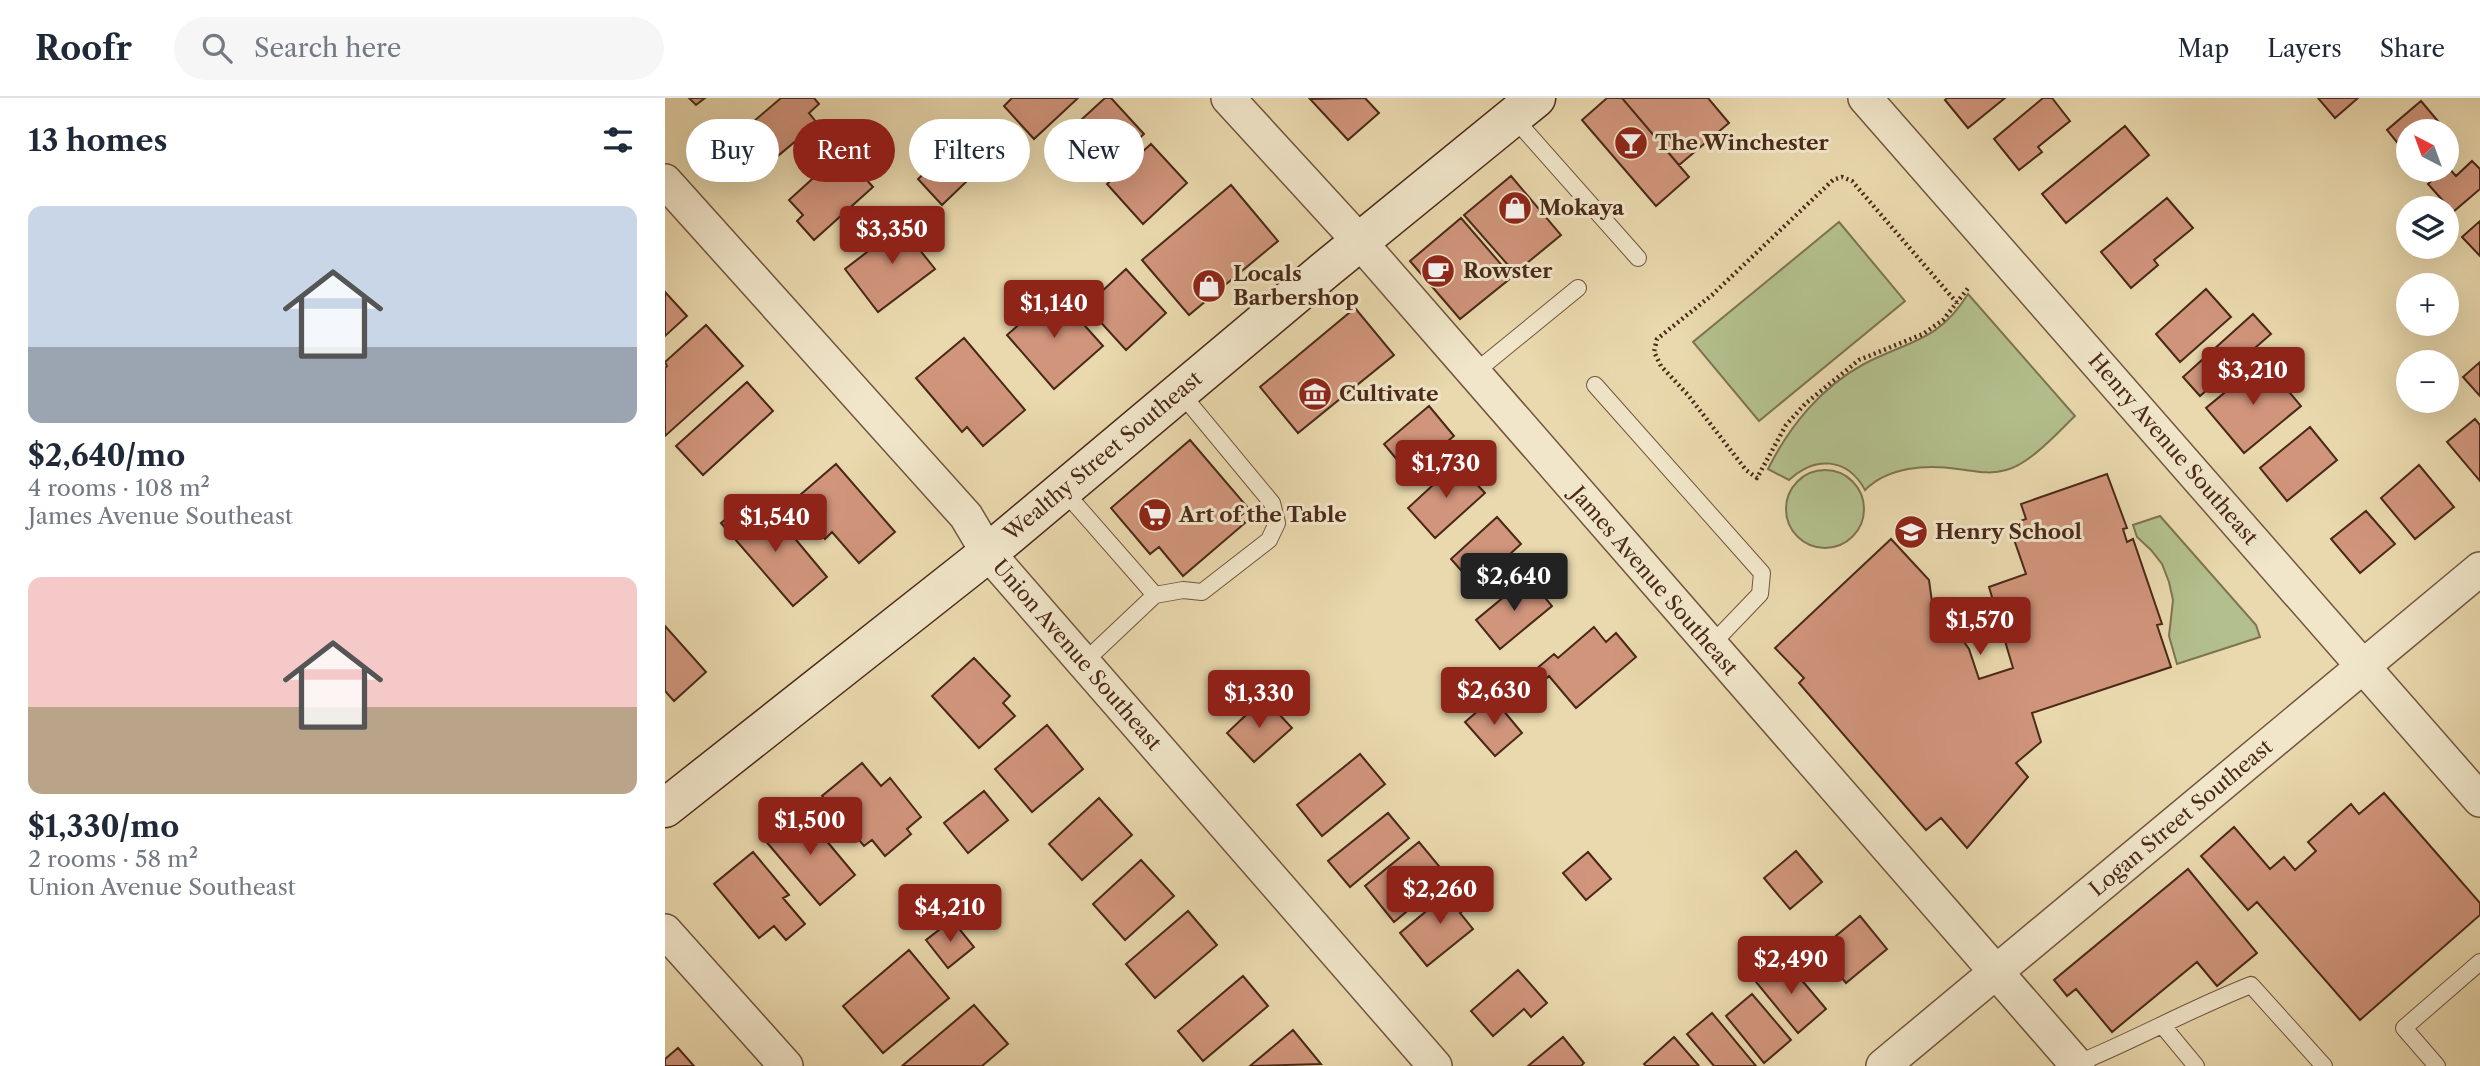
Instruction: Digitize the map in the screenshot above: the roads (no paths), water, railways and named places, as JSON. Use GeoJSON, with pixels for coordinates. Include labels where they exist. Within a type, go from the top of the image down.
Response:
{"type":"FeatureCollection","features":[{"type":"Feature","properties":{"kind":"main road","name":"Wealthy Street Southeast"},"geometry":{"type":"LineString","coordinates":[[665,808],[988,553],[1360,242],[1525,108]]}},
{"type":"Feature","properties":{"kind":"street","name":"James Avenue Southeast"},"geometry":{"type":"LineString","coordinates":[[1228,98],[1360,242],[2077,1065]]}},
{"type":"Feature","properties":{"kind":"street","name":"Henry Avenue Southeast"},"geometry":{"type":"LineString","coordinates":[[1865,98],[2480,800]]}},
{"type":"Feature","properties":{"kind":"street","name":"Union Avenue Southeast"},"geometry":{"type":"LineString","coordinates":[[665,181],[966,516],[988,553],[1435,1066]]}},
{"type":"Feature","properties":{"kind":"street","name":"Logan Street Southeast"},"geometry":{"type":"LineString","coordinates":[[1883,1066],[2480,569]]}},
{"type":"Feature","properties":{"kind":"street"},"geometry":{"type":"LineString","coordinates":[[665,931],[786,1066]]}},
{"type":"Feature","properties":{"kind":"lane"},"geometry":{"type":"LineString","coordinates":[[1525,108],[1639,258]]}},
{"type":"Feature","properties":{"kind":"lane"},"geometry":{"type":"LineString","coordinates":[[1474,373],[1578,288]]}},
{"type":"Feature","properties":{"kind":"lane"},"geometry":{"type":"LineString","coordinates":[[1595,385],[1762,573],[1760,594],[1711,645]]}},
{"type":"Feature","properties":{"kind":"lane"},"geometry":{"type":"LineString","coordinates":[[1083,663],[1155,595],[1183,590],[1202,592],[1269,540],[1277,523],[1272,503],[1180,392]]}},
{"type":"Feature","properties":{"kind":"lane"},"geometry":{"type":"LineString","coordinates":[[1063,490],[1155,595]]}},
{"type":"Feature","properties":{"kind":"lane"},"geometry":{"type":"LineString","coordinates":[[2437,1066],[2404,1028],[2480,961]]}},
{"type":"Feature","properties":{"kind":"lane"},"geometry":{"type":"LineString","coordinates":[[2077,1065],[2251,985],[2324,1066]]}},
{"type":"Feature","properties":{"kind":"lane"},"geometry":{"type":"LineString","coordinates":[[2162,1025],[2196,1066]]}},
{"type":"Feature","properties":{"kind":"place","name":"The Winchester"},"geometry":{"type":"Point","coordinates":[1631,143]}},
{"type":"Feature","properties":{"kind":"place","name":"Mokaya"},"geometry":{"type":"Point","coordinates":[1515,208]}},
{"type":"Feature","properties":{"kind":"place","name":"Rowster"},"geometry":{"type":"Point","coordinates":[1438,271]}},
{"type":"Feature","properties":{"kind":"place","name":"Locals Barbershop"},"geometry":{"type":"Point","coordinates":[1209,286]}},
{"type":"Feature","properties":{"kind":"place","name":"Cultivate"},"geometry":{"type":"Point","coordinates":[1315,394]}},
{"type":"Feature","properties":{"kind":"place","name":"Art of the Table"},"geometry":{"type":"Point","coordinates":[1155,515]}},
{"type":"Feature","properties":{"kind":"place","name":"Henry School"},"geometry":{"type":"Point","coordinates":[1911,532]}}]}
